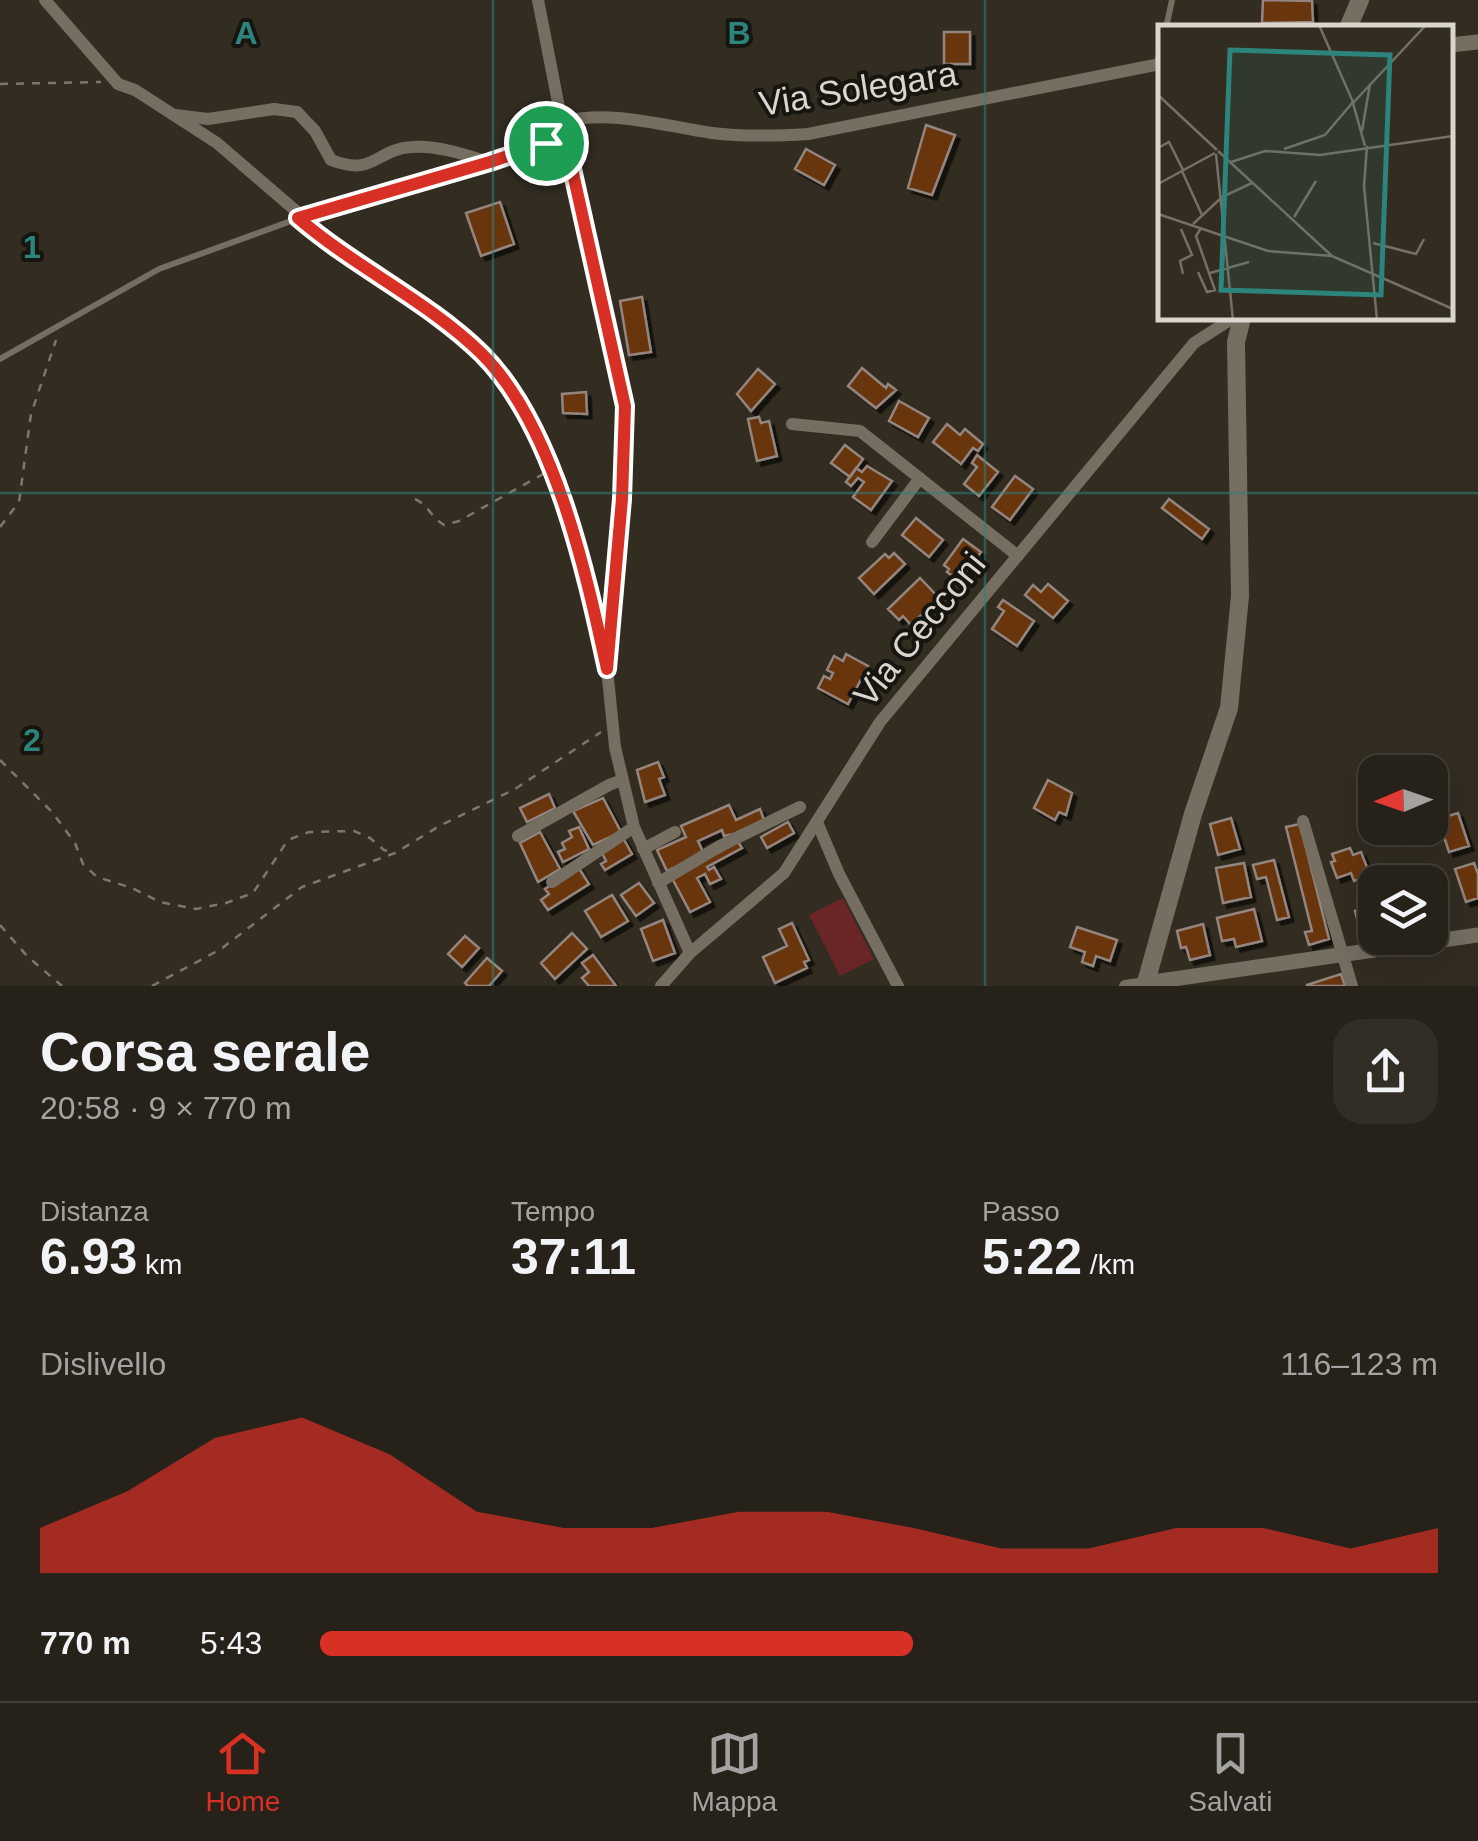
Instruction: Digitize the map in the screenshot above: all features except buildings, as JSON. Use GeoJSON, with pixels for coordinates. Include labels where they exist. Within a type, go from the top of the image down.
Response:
{"type":"FeatureCollection","features":[{"type":"Feature","properties":{"kind":"main road"},"geometry":{"type":"LineString","coordinates":[[1349,25],[1360,0]]}},
{"type":"Feature","properties":{"kind":"main road"},"geometry":{"type":"LineString","coordinates":[[1146,985],[1193,814],[1229,708],[1240,596],[1236,342],[1242,320]]}},
{"type":"Feature","properties":{"kind":"street"},"geometry":{"type":"LineString","coordinates":[[45,0],[118,84],[135,90],[217,143],[301,218]]}},
{"type":"Feature","properties":{"kind":"street"},"geometry":{"type":"LineString","coordinates":[[538,0],[625,406],[622,499],[607,669],[612,726],[634,827],[690,953]]}},
{"type":"Feature","properties":{"kind":"street"},"geometry":{"type":"LineString","coordinates":[[1453,45],[1478,42]]}},
{"type":"Feature","properties":{"kind":"street","name":"Via Solegara"},"geometry":{"type":"LineString","coordinates":[[301,218],[546,143],[581,117],[638,120],[731,134],[808,134],[1158,64]]}},
{"type":"Feature","properties":{"kind":"street"},"geometry":{"type":"LineString","coordinates":[[173,115],[208,119],[274,109],[297,112],[316,131],[330,160],[348,167],[365,167],[388,153],[411,147],[443,150],[490,162]]}},
{"type":"Feature","properties":{"kind":"street","name":"Via Cecconi"},"geometry":{"type":"LineString","coordinates":[[661,986],[690,953],[784,873],[880,722],[1194,343],[1230,320]]}},
{"type":"Feature","properties":{"kind":"street"},"geometry":{"type":"LineString","coordinates":[[792,424],[860,431],[1018,556]]}},
{"type":"Feature","properties":{"kind":"street"},"geometry":{"type":"LineString","coordinates":[[872,542],[920,478]]}},
{"type":"Feature","properties":{"kind":"street"},"geometry":{"type":"LineString","coordinates":[[518,836],[622,780]]}},
{"type":"Feature","properties":{"kind":"street"},"geometry":{"type":"LineString","coordinates":[[658,883],[720,846],[800,807]]}},
{"type":"Feature","properties":{"kind":"street"},"geometry":{"type":"LineString","coordinates":[[1303,821],[1352,986]]}},
{"type":"Feature","properties":{"kind":"street"},"geometry":{"type":"LineString","coordinates":[[816,822],[838,874],[898,986]]}},
{"type":"Feature","properties":{"kind":"street"},"geometry":{"type":"LineString","coordinates":[[552,882],[634,827]]}},
{"type":"Feature","properties":{"kind":"street"},"geometry":{"type":"LineString","coordinates":[[643,850],[675,832]]}},
{"type":"Feature","properties":{"kind":"street"},"geometry":{"type":"LineString","coordinates":[[1125,986],[1478,935]]}},
{"type":"Feature","properties":{"kind":"lane"},"geometry":{"type":"LineString","coordinates":[[1167,25],[1172,0]]}},
{"type":"Feature","properties":{"kind":"lane"},"geometry":{"type":"LineString","coordinates":[[0,359],[160,269],[301,218],[438,318],[482,354],[504,381],[565,501],[607,669]]}},
{"type":"Feature","properties":{"kind":"path"},"geometry":{"type":"LineString","coordinates":[[0,84],[86,80],[118,84]]}},
{"type":"Feature","properties":{"kind":"path"},"geometry":{"type":"LineString","coordinates":[[0,527],[19,502],[31,414],[62,324]]}},
{"type":"Feature","properties":{"kind":"path"},"geometry":{"type":"LineString","coordinates":[[415,498],[426,504],[434,519],[444,525],[459,521],[550,470]]}},
{"type":"Feature","properties":{"kind":"path"},"geometry":{"type":"LineString","coordinates":[[152,986],[221,950],[302,887],[395,853],[441,825],[515,789],[612,726]]}},
{"type":"Feature","properties":{"kind":"path"},"geometry":{"type":"LineString","coordinates":[[0,760],[52,812],[75,844],[83,864],[97,877],[160,902],[196,909],[254,893],[288,840],[309,832],[354,831],[395,853]]}},
{"type":"Feature","properties":{"kind":"path"},"geometry":{"type":"LineString","coordinates":[[0,925],[27,956],[62,986]]}},
{"type":"Feature","properties":{"kind":"shaded area"},"geometry":{"type":"Polygon","coordinates":[[[843,898],[874,959],[840,976],[809,915],[843,898]]]}},
{"type":"Feature","properties":{"kind":"route"},"geometry":{"type":"LineString","coordinates":[[564,133],[625,406],[622,499],[607,669],[565,501],[504,381],[482,354],[438,318],[298,218],[546,143],[564,133]]}}]}
